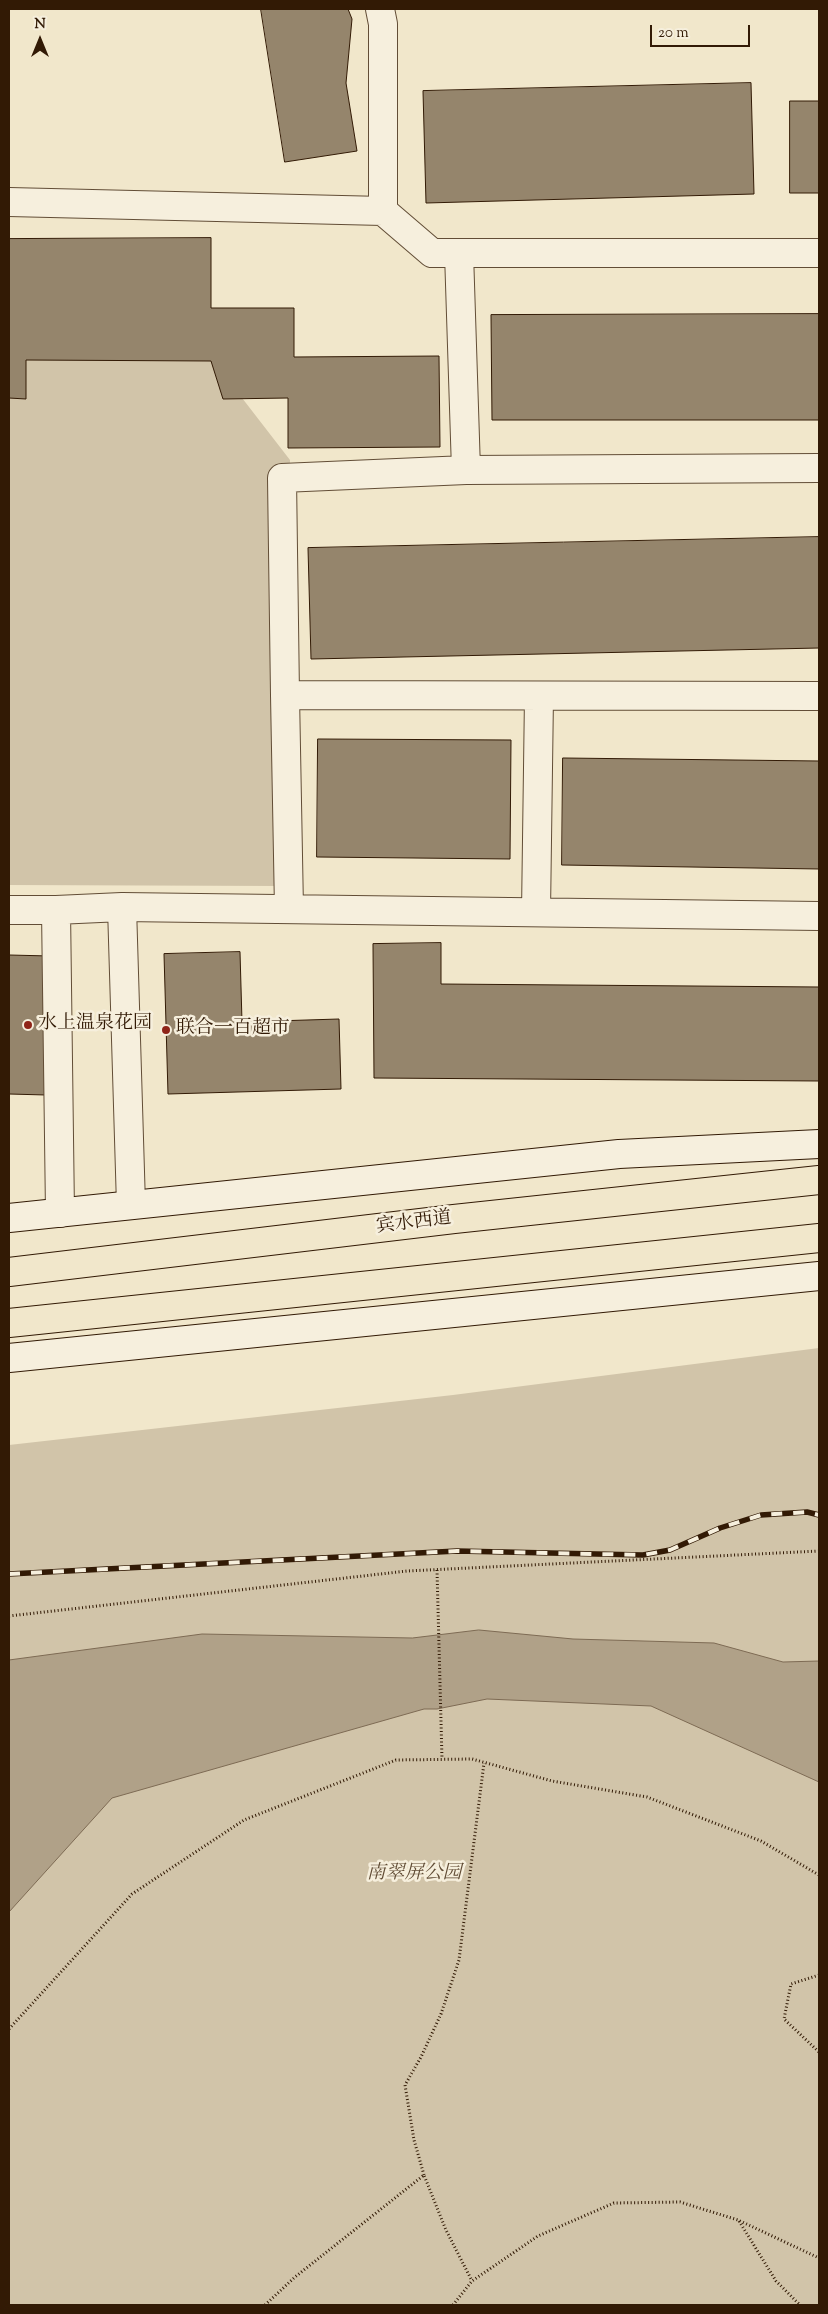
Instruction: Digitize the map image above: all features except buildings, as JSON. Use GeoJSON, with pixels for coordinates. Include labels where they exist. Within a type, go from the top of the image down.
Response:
{"type":"FeatureCollection","features":[{"type":"Feature","properties":{"kind":"main road","name":"宾水西道"},"geometry":{"type":"LineString","coordinates":[[9,1272],[647,1197],[819,1180]]}},
{"type":"Feature","properties":{"kind":"main road"},"geometry":{"type":"LineString","coordinates":[[9,1323],[819,1238]]}},
{"type":"Feature","properties":{"kind":"street"},"geometry":{"type":"LineString","coordinates":[[380,9],[383,24],[383,211]]}},
{"type":"Feature","properties":{"kind":"street"},"geometry":{"type":"LineString","coordinates":[[9,202],[383,211],[432,253],[819,253]]}},
{"type":"Feature","properties":{"kind":"street"},"geometry":{"type":"LineString","coordinates":[[459,253],[466,470]]}},
{"type":"Feature","properties":{"kind":"street"},"geometry":{"type":"LineString","coordinates":[[289,909],[282,478],[466,470],[819,468]]}},
{"type":"Feature","properties":{"kind":"street"},"geometry":{"type":"LineString","coordinates":[[285,695],[819,696]]}},
{"type":"Feature","properties":{"kind":"street"},"geometry":{"type":"LineString","coordinates":[[536,912],[539,696]]}},
{"type":"Feature","properties":{"kind":"street"},"geometry":{"type":"LineString","coordinates":[[122,907],[131,1205]]}},
{"type":"Feature","properties":{"kind":"street"},"geometry":{"type":"LineString","coordinates":[[9,910],[122,907],[819,916]]}},
{"type":"Feature","properties":{"kind":"street"},"geometry":{"type":"LineString","coordinates":[[56,910],[60,1213]]}},
{"type":"Feature","properties":{"kind":"street"},"geometry":{"type":"LineString","coordinates":[[9,1218],[619,1154],[819,1144]]}},
{"type":"Feature","properties":{"kind":"street"},"geometry":{"type":"LineString","coordinates":[[9,1358],[819,1276]]}},
{"type":"Feature","properties":{"kind":"path"},"geometry":{"type":"LineString","coordinates":[[9,1616],[407,1571],[819,1551]]}},
{"type":"Feature","properties":{"kind":"path"},"geometry":{"type":"LineString","coordinates":[[437,1570],[442,1759]]}},
{"type":"Feature","properties":{"kind":"path"},"geometry":{"type":"LineString","coordinates":[[9,2029],[132,1894],[244,1820],[396,1760],[472,1759],[552,1781],[647,1797],[761,1841],[819,1875]]}},
{"type":"Feature","properties":{"kind":"path"},"geometry":{"type":"LineString","coordinates":[[472,2281],[446,2230],[424,2175],[414,2140],[405,2085],[421,2057],[441,2014],[459,1960],[484,1763]]}},
{"type":"Feature","properties":{"kind":"path"},"geometry":{"type":"LineString","coordinates":[[819,1975],[791,1984],[784,2019],[819,2052]]}},
{"type":"Feature","properties":{"kind":"path"},"geometry":{"type":"LineString","coordinates":[[265,2305],[295,2277],[424,2175]]}},
{"type":"Feature","properties":{"kind":"path"},"geometry":{"type":"LineString","coordinates":[[453,2305],[472,2281],[538,2236],[614,2203],[680,2202],[738,2220],[819,2258]]}},
{"type":"Feature","properties":{"kind":"path"},"geometry":{"type":"LineString","coordinates":[[738,2220],[776,2281],[800,2305]]}},
{"type":"Feature","properties":{"kind":"green space"},"geometry":{"type":"Polygon","coordinates":[[[198,341],[290,460],[281,886],[9,885],[9,345],[198,341]]]}},
{"type":"Feature","properties":{"kind":"green space","name":"南翠屏公园"},"geometry":{"type":"Polygon","coordinates":[[[819,1348],[819,2305],[9,2305],[9,1445],[453,1395],[819,1348]]]}},
{"type":"Feature","properties":{"kind":"shaded area"},"geometry":{"type":"Polygon","coordinates":[[[479,1630],[573,1639],[714,1643],[783,1662],[819,1661],[819,1782],[651,1706],[487,1699],[437,1709],[424,1709],[112,1798],[9,1912],[9,1660],[202,1634],[412,1638],[479,1630]]]}},
{"type":"Feature","properties":{"kind":"railway"},"geometry":{"type":"LineString","coordinates":[[9,1574],[457,1551],[643,1555],[670,1550],[720,1528],[761,1515],[807,1512],[819,1515]]}},
{"type":"Feature","properties":{"kind":"place","name":"水上温泉花园"},"geometry":{"type":"Point","coordinates":[28,1025]}},
{"type":"Feature","properties":{"kind":"place","name":"联合一百超市"},"geometry":{"type":"Point","coordinates":[166,1030]}}]}
